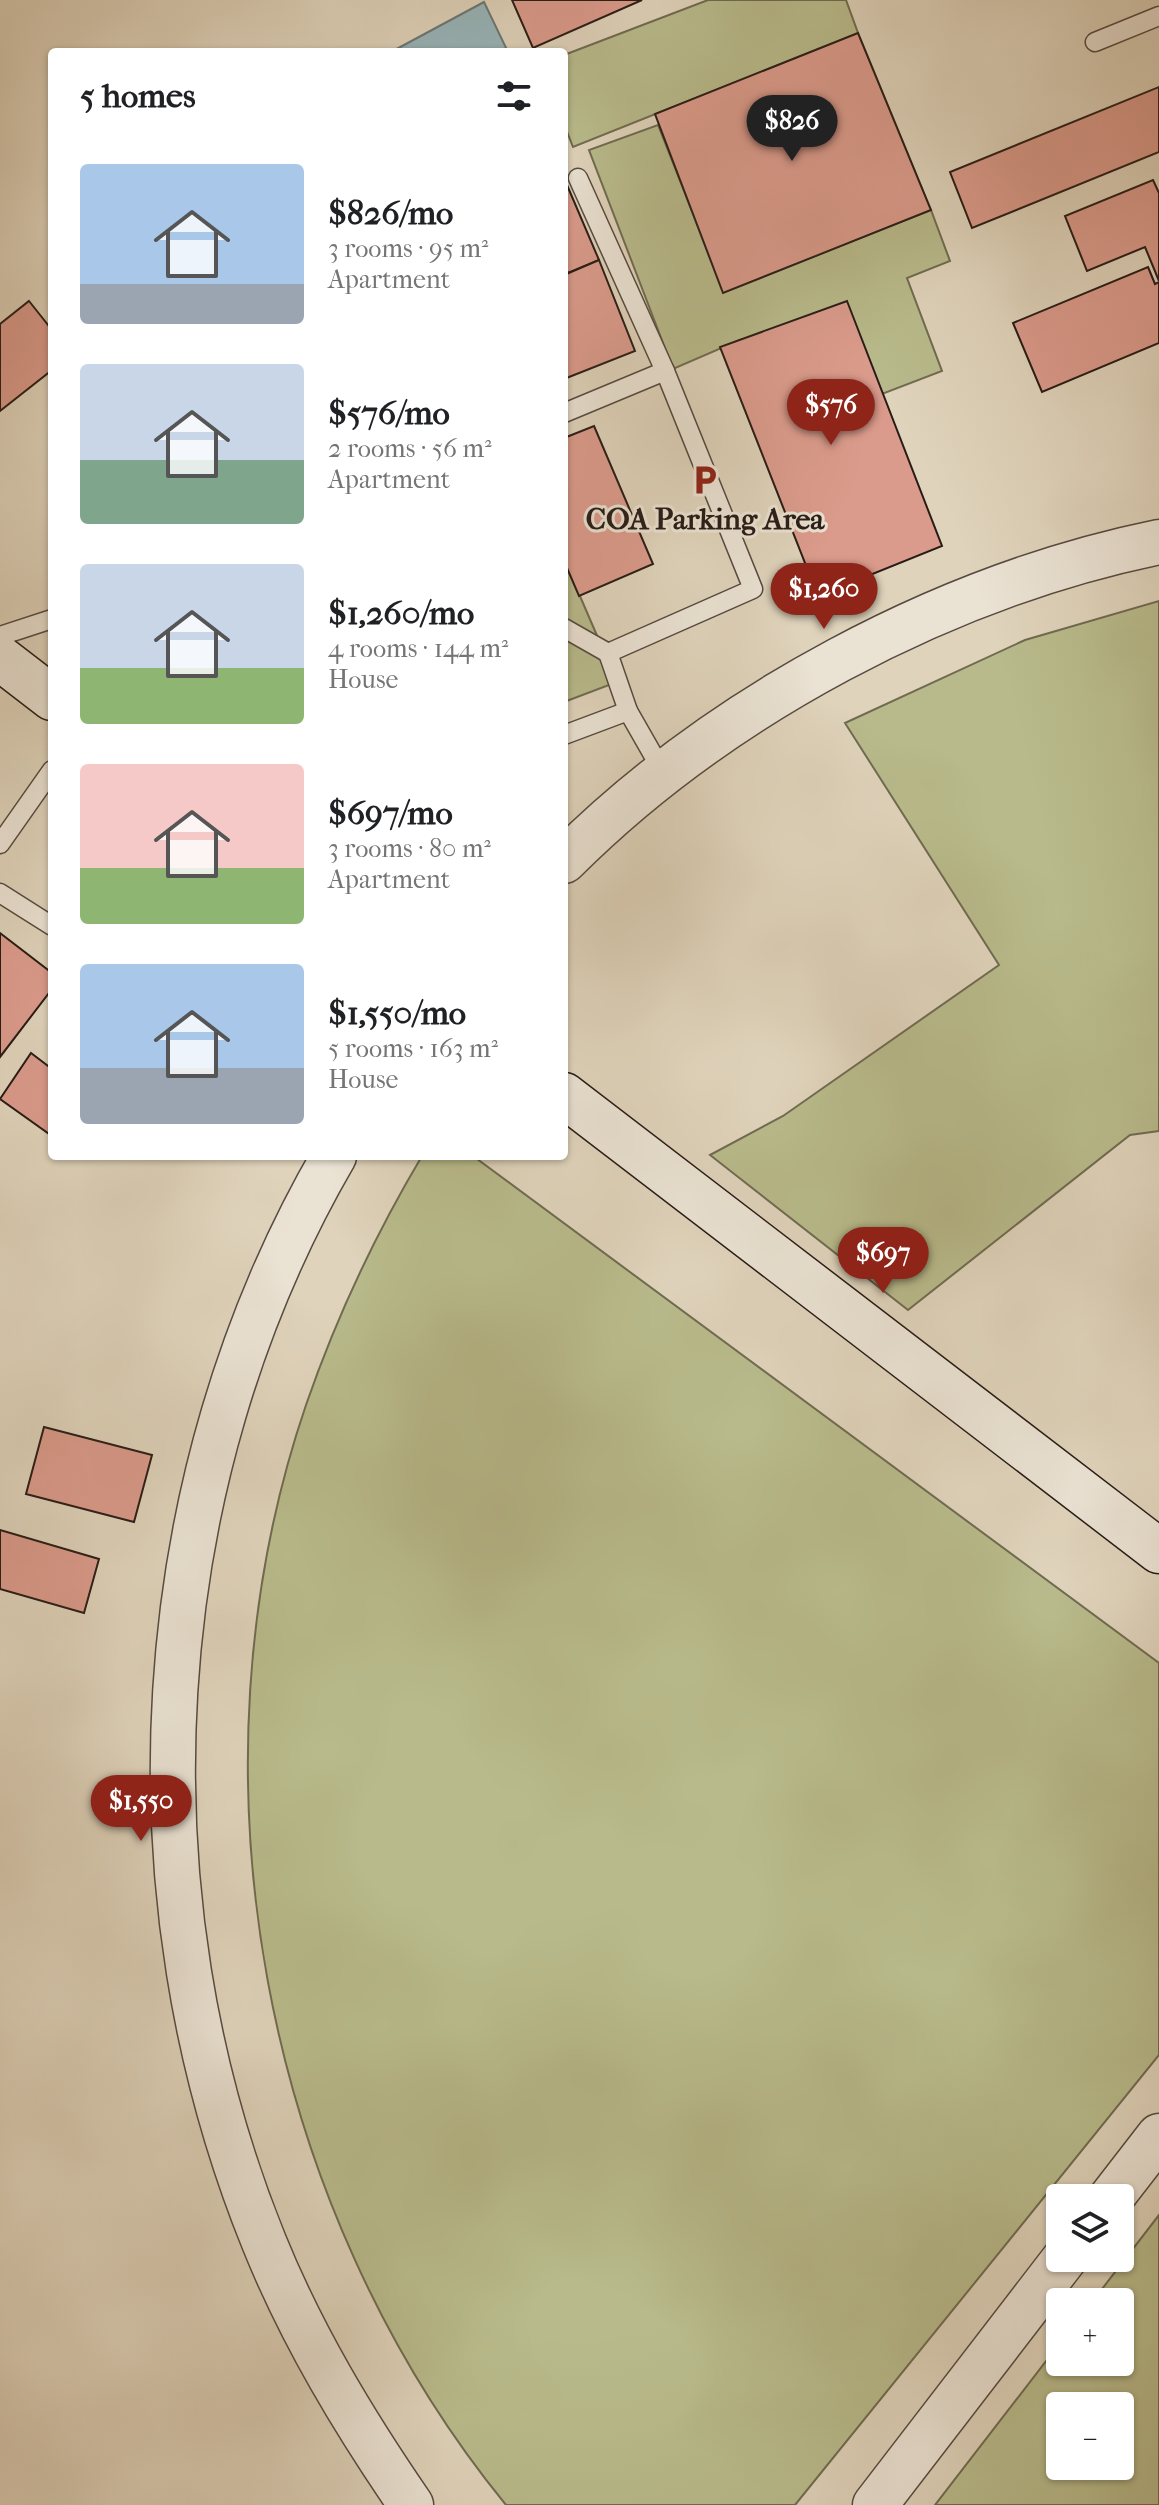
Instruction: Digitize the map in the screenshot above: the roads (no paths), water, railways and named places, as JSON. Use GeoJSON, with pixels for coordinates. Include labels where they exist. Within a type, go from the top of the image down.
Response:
{"type":"FeatureCollection","features":[{"type":"Feature","properties":{"kind":"street"},"geometry":{"type":"LineString","coordinates":[[568,858],[664,774],[750,713],[841,660],[936,614],[1035,576],[1159,542]]}},
{"type":"Feature","properties":{"kind":"street"},"geometry":{"type":"LineString","coordinates":[[0,658],[48,695]]}},
{"type":"Feature","properties":{"kind":"street"},"geometry":{"type":"LineString","coordinates":[[568,1098],[1159,1551]]}},
{"type":"Feature","properties":{"kind":"street"},"geometry":{"type":"LineString","coordinates":[[332,1160],[271,1282],[233,1385],[204,1490],[181,1629],[174,1707],[173,1816],[182,1925],[200,2034],[228,2139],[264,2242],[311,2342],[364,2438],[411,2505]]}},
{"type":"Feature","properties":{"kind":"street"},"geometry":{"type":"LineString","coordinates":[[1122,2184],[1159,2136]]}},
{"type":"Feature","properties":{"kind":"street"},"geometry":{"type":"LineString","coordinates":[[875,2505],[1054,2272]]}},
{"type":"Feature","properties":{"kind":"lane"},"geometry":{"type":"LineString","coordinates":[[1095,42],[1159,16]]}},
{"type":"Feature","properties":{"kind":"lane"},"geometry":{"type":"LineString","coordinates":[[578,178],[665,371],[753,589],[608,653]]}},
{"type":"Feature","properties":{"kind":"lane"},"geometry":{"type":"LineString","coordinates":[[568,411],[665,371]]}},
{"type":"Feature","properties":{"kind":"lane"},"geometry":{"type":"LineString","coordinates":[[0,636],[48,620]]}},
{"type":"Feature","properties":{"kind":"lane"},"geometry":{"type":"LineString","coordinates":[[568,630],[608,653],[628,711],[664,774]]}},
{"type":"Feature","properties":{"kind":"lane"},"geometry":{"type":"LineString","coordinates":[[568,734],[628,711]]}},
{"type":"Feature","properties":{"kind":"lane"},"geometry":{"type":"LineString","coordinates":[[0,844],[48,776]]}},
{"type":"Feature","properties":{"kind":"lane"},"geometry":{"type":"LineString","coordinates":[[0,893],[48,923]]}},
{"type":"Feature","properties":{"kind":"water"},"geometry":{"type":"Polygon","coordinates":[[[484,2],[506,48],[398,48],[484,2]]]}},
{"type":"Feature","properties":{"kind":"place","name":"COA Parking Area"},"geometry":{"type":"Point","coordinates":[705,480]}}]}
